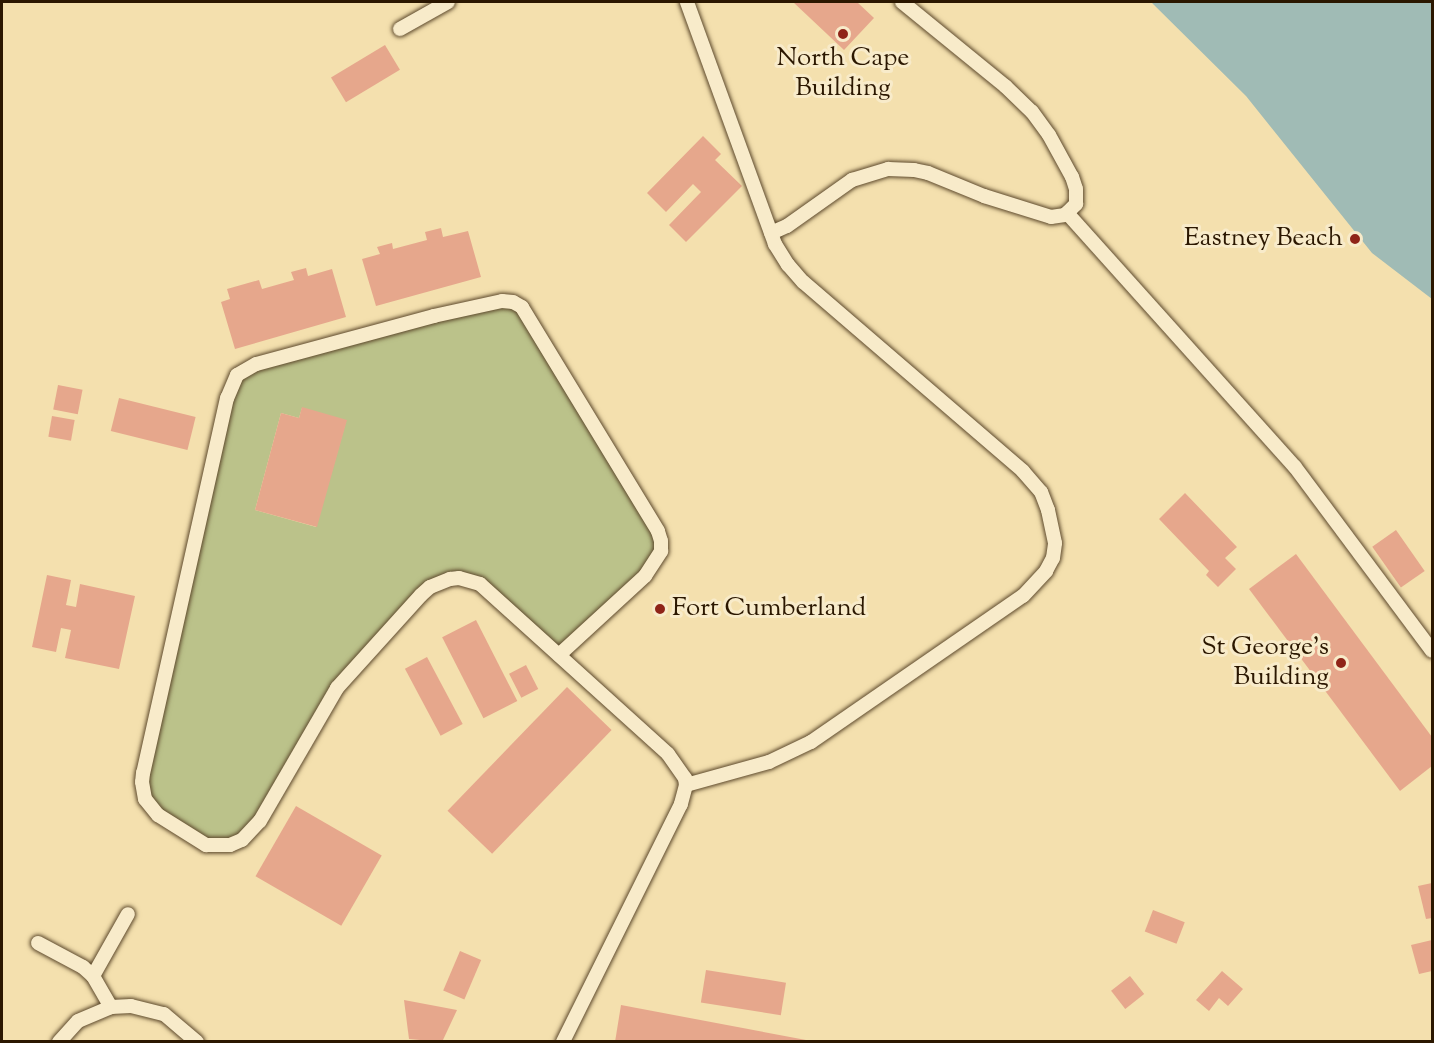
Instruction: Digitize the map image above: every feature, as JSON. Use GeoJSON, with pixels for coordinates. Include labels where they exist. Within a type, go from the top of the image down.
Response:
{"type":"FeatureCollection","features":[{"type":"Feature","properties":{"kind":"lane"},"geometry":{"type":"LineString","coordinates":[[400,29],[448,2]]}},
{"type":"Feature","properties":{"kind":"lane"},"geometry":{"type":"LineString","coordinates":[[686,785],[769,762],[811,742],[1023,596],[1046,571],[1053,558],[1055,543],[1053,525],[1041,492],[1033,481],[803,282],[782,255],[771,233],[687,2]]}},
{"type":"Feature","properties":{"kind":"lane"},"geometry":{"type":"LineString","coordinates":[[771,233],[794,221],[852,180],[877,171],[900,168],[928,173],[984,196],[1051,217],[1068,213],[1076,204],[1076,189],[1057,149],[1036,118],[1016,95],[902,2]]}},
{"type":"Feature","properties":{"kind":"lane"},"geometry":{"type":"LineString","coordinates":[[1068,213],[1295,467],[1432,651]]}},
{"type":"Feature","properties":{"kind":"lane"},"geometry":{"type":"LineString","coordinates":[[559,655],[645,576],[661,551],[661,542],[658,531],[522,307],[503,301],[488,303],[256,364],[237,375],[227,398],[143,772],[143,791],[150,808],[196,840],[219,847],[242,840],[260,821],[324,706],[345,677],[421,595],[444,580],[459,578],[480,584],[676,763],[685,778],[686,785],[681,804],[563,1041]]}},
{"type":"Feature","properties":{"kind":"lane"},"geometry":{"type":"LineString","coordinates":[[93,976],[128,914]]}},
{"type":"Feature","properties":{"kind":"lane"},"geometry":{"type":"LineString","coordinates":[[38,943],[73,959],[93,976],[111,1007]]}},
{"type":"Feature","properties":{"kind":"lane"},"geometry":{"type":"LineString","coordinates":[[59,1041],[78,1021],[111,1007],[131,1006],[164,1014],[196,1041]]}},
{"type":"Feature","properties":{"kind":"green space"},"geometry":{"type":"Polygon","coordinates":[[[514,303],[658,533],[661,551],[559,655],[480,584],[439,582],[345,677],[260,821],[219,847],[158,815],[143,773],[227,398],[245,369],[514,303]],[[302,408],[299,418],[281,413],[255,510],[316,527],[345,425],[302,408]]]}},
{"type":"Feature","properties":{"kind":"water"},"geometry":{"type":"Polygon","coordinates":[[[1151,2],[1432,2],[1432,299],[1372,253],[1246,96],[1151,2]]]}},
{"type":"Feature","properties":{"kind":"building","name":"North Cape Building"},"geometry":{"type":"Polygon","coordinates":[[[793,2],[857,2],[874,18],[844,50],[793,2]]]}},
{"type":"Feature","properties":{"kind":"building"},"geometry":{"type":"Polygon","coordinates":[[[385,45],[400,70],[346,102],[331,77],[385,45]]]}},
{"type":"Feature","properties":{"kind":"building"},"geometry":{"type":"Polygon","coordinates":[[[703,136],[721,154],[715,160],[742,186],[686,242],[669,225],[701,192],[693,184],[666,212],[647,193],[703,136]]]}},
{"type":"Feature","properties":{"kind":"building"},"geometry":{"type":"Polygon","coordinates":[[[441,228],[443,237],[468,231],[481,277],[376,306],[362,259],[380,254],[377,247],[392,243],[393,249],[427,240],[425,232],[441,228]]]}},
{"type":"Feature","properties":{"kind":"building"},"geometry":{"type":"Polygon","coordinates":[[[306,268],[308,276],[332,269],[346,317],[235,349],[221,302],[230,299],[227,289],[259,280],[262,289],[294,280],[291,272],[306,268]]]}},
{"type":"Feature","properties":{"kind":"building"},"geometry":{"type":"Polygon","coordinates":[[[58,385],[83,390],[78,414],[53,410],[58,385]]]}},
{"type":"Feature","properties":{"kind":"building"},"geometry":{"type":"Polygon","coordinates":[[[119,398],[196,417],[187,450],[111,431],[119,398]]]}},
{"type":"Feature","properties":{"kind":"building"},"geometry":{"type":"Polygon","coordinates":[[[302,407],[347,420],[317,527],[255,510],[281,413],[299,418],[302,407]]]}},
{"type":"Feature","properties":{"kind":"building"},"geometry":{"type":"Polygon","coordinates":[[[52,416],[75,420],[71,441],[48,437],[52,416]]]}},
{"type":"Feature","properties":{"kind":"building"},"geometry":{"type":"Polygon","coordinates":[[[1185,493],[1237,547],[1225,558],[1236,569],[1218,587],[1206,575],[1209,571],[1159,519],[1185,493]]]}},
{"type":"Feature","properties":{"kind":"building"},"geometry":{"type":"Polygon","coordinates":[[[1396,530],[1425,571],[1401,588],[1372,547],[1396,530]]]}},
{"type":"Feature","properties":{"kind":"building","name":"St George's Building"},"geometry":{"type":"Polygon","coordinates":[[[1296,554],[1432,737],[1432,766],[1400,791],[1249,589],[1296,554]]]}},
{"type":"Feature","properties":{"kind":"building"},"geometry":{"type":"Polygon","coordinates":[[[47,575],[71,580],[66,605],[76,607],[80,584],[135,596],[119,669],[65,658],[71,630],[61,628],[56,652],[32,647],[47,575]]]}},
{"type":"Feature","properties":{"kind":"building"},"geometry":{"type":"Polygon","coordinates":[[[476,620],[517,701],[483,718],[442,637],[476,620]]]}},
{"type":"Feature","properties":{"kind":"building"},"geometry":{"type":"Polygon","coordinates":[[[427,657],[463,724],[441,736],[405,669],[427,657]]]}},
{"type":"Feature","properties":{"kind":"building"},"geometry":{"type":"Polygon","coordinates":[[[526,665],[538,689],[521,698],[509,674],[526,665]]]}},
{"type":"Feature","properties":{"kind":"building"},"geometry":{"type":"Polygon","coordinates":[[[567,687],[612,730],[492,854],[448,811],[567,687]]]}},
{"type":"Feature","properties":{"kind":"building"},"geometry":{"type":"Polygon","coordinates":[[[296,806],[382,856],[341,926],[256,876],[296,806]]]}},
{"type":"Feature","properties":{"kind":"building"},"geometry":{"type":"Polygon","coordinates":[[[1432,883],[1432,918],[1426,919],[1418,886],[1432,883]]]}},
{"type":"Feature","properties":{"kind":"building"},"geometry":{"type":"Polygon","coordinates":[[[1153,910],[1185,922],[1176,944],[1145,931],[1153,910]]]}},
{"type":"Feature","properties":{"kind":"building"},"geometry":{"type":"Polygon","coordinates":[[[1432,940],[1432,971],[1419,974],[1411,945],[1432,940]]]}},
{"type":"Feature","properties":{"kind":"building"},"geometry":{"type":"Polygon","coordinates":[[[460,951],[481,960],[464,1000],[443,991],[460,951]]]}},
{"type":"Feature","properties":{"kind":"building"},"geometry":{"type":"Polygon","coordinates":[[[706,970],[786,983],[781,1015],[701,1003],[706,970]]]}},
{"type":"Feature","properties":{"kind":"building"},"geometry":{"type":"Polygon","coordinates":[[[1222,971],[1243,989],[1228,1006],[1219,998],[1209,1011],[1196,1000],[1222,971]]]}},
{"type":"Feature","properties":{"kind":"building"},"geometry":{"type":"Polygon","coordinates":[[[1130,976],[1144,994],[1125,1009],[1111,991],[1130,976]]]}},
{"type":"Feature","properties":{"kind":"building"},"geometry":{"type":"Polygon","coordinates":[[[404,1000],[457,1010],[442,1042],[409,1039],[404,1000]]]}},
{"type":"Feature","properties":{"kind":"building"},"geometry":{"type":"Polygon","coordinates":[[[621,1005],[806,1040],[806,1042],[615,1042],[621,1005]]]}},
{"type":"Feature","properties":{"kind":"place","name":"North Cape Building"},"geometry":{"type":"Point","coordinates":[843,34]}},
{"type":"Feature","properties":{"kind":"place","name":"Eastney Beach"},"geometry":{"type":"Point","coordinates":[1355,239]}},
{"type":"Feature","properties":{"kind":"place","name":"Fort Cumberland"},"geometry":{"type":"Point","coordinates":[660,609]}},
{"type":"Feature","properties":{"kind":"place","name":"St George's Building"},"geometry":{"type":"Point","coordinates":[1341,663]}}]}
